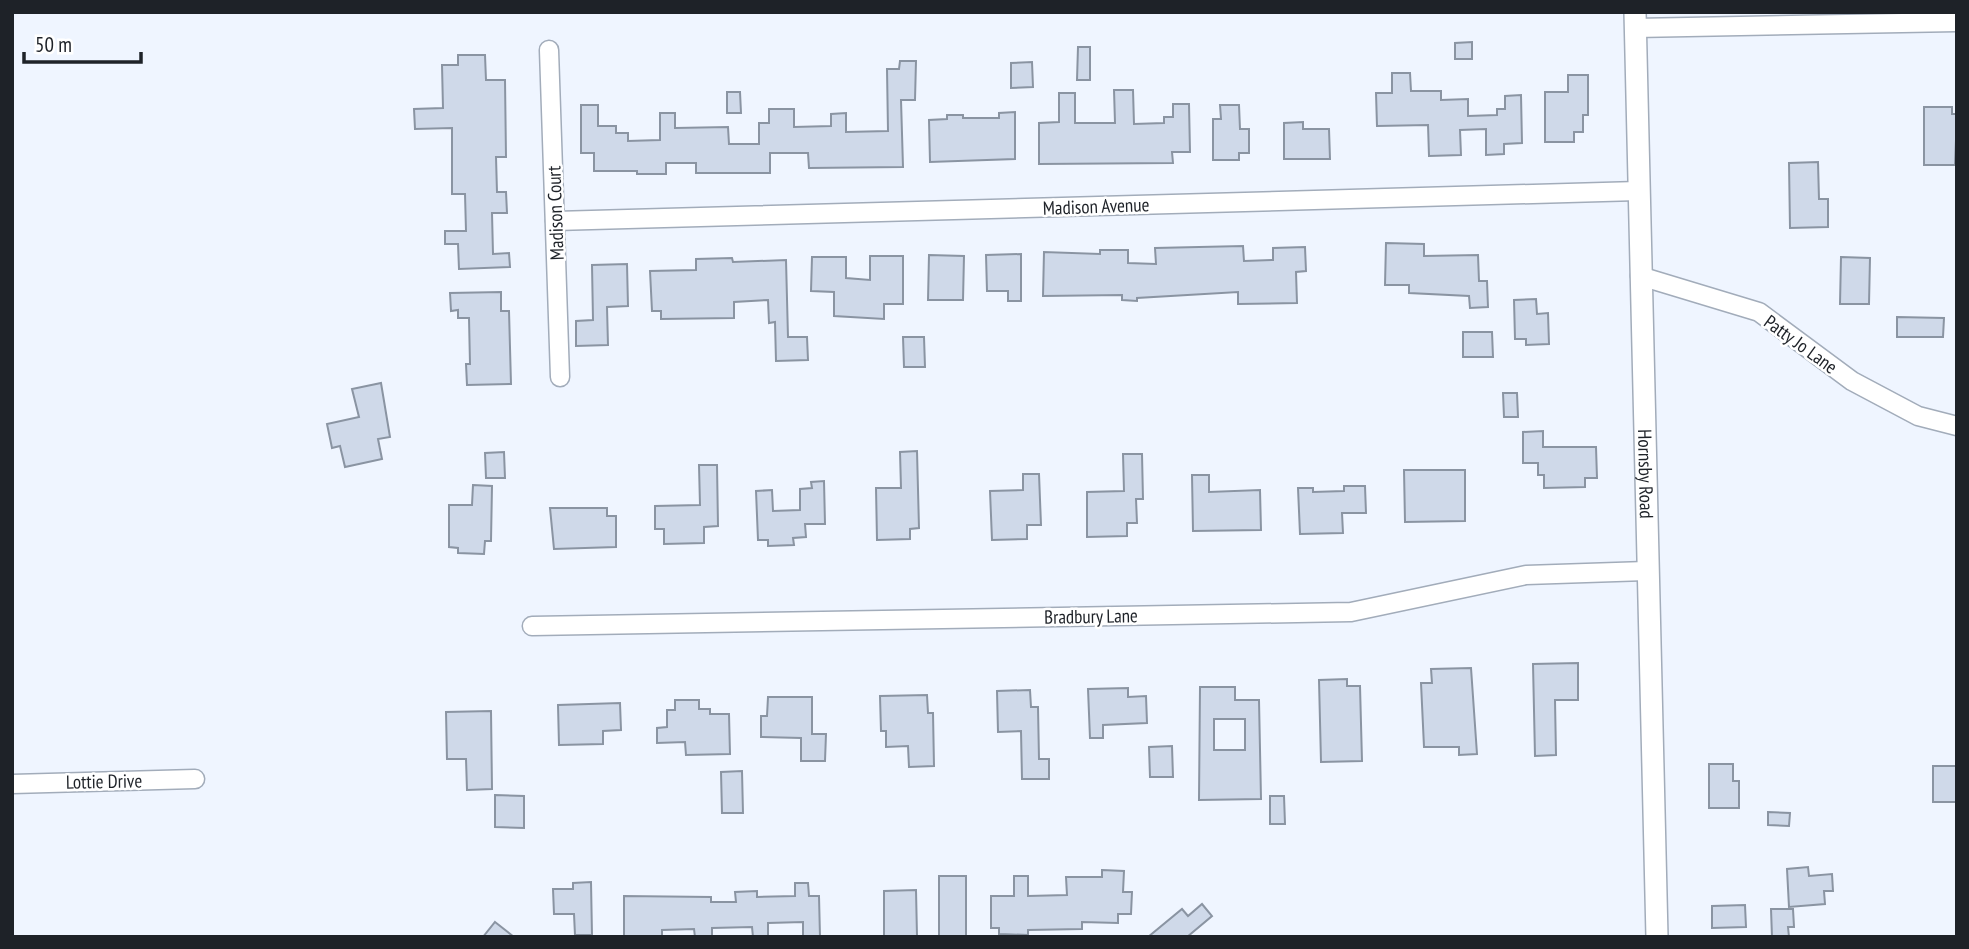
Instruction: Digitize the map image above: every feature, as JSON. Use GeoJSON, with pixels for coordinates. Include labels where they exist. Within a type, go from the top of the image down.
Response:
{"type":"FeatureCollection","features":[{"type":"Feature","properties":{"kind":"street"},"geometry":{"type":"LineString","coordinates":[[1635,20],[1957,22]]}},
{"type":"Feature","properties":{"kind":"street","name":"Hornsby Road"},"geometry":{"type":"LineString","coordinates":[[1635,20],[1646,571],[1657,937]]}},
{"type":"Feature","properties":{"kind":"street","name":"Madison Court"},"geometry":{"type":"LineString","coordinates":[[549,50],[560,376]]}},
{"type":"Feature","properties":{"kind":"street","name":"Madison Avenue"},"geometry":{"type":"LineString","coordinates":[[555,221],[1638,191]]}},
{"type":"Feature","properties":{"kind":"street","name":"Patty Jo Lane"},"geometry":{"type":"LineString","coordinates":[[1640,276],[1759,313],[1852,381],[1918,416],[1957,426]]}},
{"type":"Feature","properties":{"kind":"street","name":"Bradbury Lane"},"geometry":{"type":"LineString","coordinates":[[532,626],[1351,612],[1526,575],[1646,571]]}},
{"type":"Feature","properties":{"kind":"street","name":"Lottie Drive"},"geometry":{"type":"LineString","coordinates":[[12,784],[195,779]]}},
{"type":"Feature","properties":{"kind":"building"},"geometry":{"type":"Polygon","coordinates":[[[1472,42],[1472,59],[1455,59],[1455,43],[1472,42]]]}},
{"type":"Feature","properties":{"kind":"building"},"geometry":{"type":"Polygon","coordinates":[[[1078,47],[1090,47],[1090,80],[1077,80],[1078,47]]]}},
{"type":"Feature","properties":{"kind":"building"},"geometry":{"type":"Polygon","coordinates":[[[458,55],[485,55],[486,80],[505,80],[506,157],[496,157],[497,192],[506,192],[507,213],[492,213],[493,254],[509,253],[510,267],[459,269],[458,244],[445,244],[445,231],[466,231],[465,194],[452,194],[452,128],[415,129],[414,109],[443,108],[442,65],[458,65],[458,55]]]}},
{"type":"Feature","properties":{"kind":"building"},"geometry":{"type":"Polygon","coordinates":[[[900,61],[916,61],[915,100],[901,100],[903,167],[809,168],[808,153],[770,153],[770,173],[696,173],[696,163],[666,163],[666,174],[637,174],[637,171],[594,171],[594,153],[581,153],[581,105],[598,105],[598,126],[616,126],[616,133],[628,133],[628,141],[660,140],[660,113],[675,113],[675,128],[728,127],[729,144],[759,144],[759,123],[769,123],[769,109],[794,109],[794,127],[831,126],[831,114],[846,113],[846,132],[888,131],[887,69],[899,69],[900,61]]]}},
{"type":"Feature","properties":{"kind":"building"},"geometry":{"type":"Polygon","coordinates":[[[1032,62],[1033,87],[1011,88],[1011,63],[1032,62]]]}},
{"type":"Feature","properties":{"kind":"building"},"geometry":{"type":"Polygon","coordinates":[[[1392,73],[1410,73],[1411,91],[1441,91],[1441,100],[1468,99],[1468,116],[1497,115],[1497,109],[1505,109],[1505,96],[1521,95],[1522,143],[1504,144],[1504,154],[1486,155],[1486,129],[1460,130],[1461,155],[1429,156],[1428,125],[1377,126],[1376,93],[1392,93],[1392,73]]]}},
{"type":"Feature","properties":{"kind":"building"},"geometry":{"type":"Polygon","coordinates":[[[1568,75],[1588,75],[1588,115],[1583,115],[1583,132],[1574,132],[1574,142],[1545,142],[1545,92],[1568,92],[1568,75]]]}},
{"type":"Feature","properties":{"kind":"building"},"geometry":{"type":"Polygon","coordinates":[[[1114,90],[1133,90],[1134,124],[1164,123],[1164,117],[1173,117],[1173,104],[1189,104],[1190,152],[1172,152],[1173,163],[1039,164],[1039,123],[1059,122],[1059,93],[1075,93],[1075,123],[1115,123],[1114,90]]]}},
{"type":"Feature","properties":{"kind":"building"},"geometry":{"type":"Polygon","coordinates":[[[727,92],[740,92],[741,113],[727,113],[727,92]]]}},
{"type":"Feature","properties":{"kind":"building"},"geometry":{"type":"Polygon","coordinates":[[[1220,105],[1239,105],[1240,129],[1249,129],[1249,153],[1239,153],[1239,160],[1213,160],[1213,119],[1221,119],[1220,105]]]}},
{"type":"Feature","properties":{"kind":"building"},"geometry":{"type":"Polygon","coordinates":[[[1924,107],[1952,107],[1952,114],[1957,114],[1955,165],[1924,165],[1924,107]]]}},
{"type":"Feature","properties":{"kind":"building"},"geometry":{"type":"Polygon","coordinates":[[[1015,112],[1015,159],[930,162],[929,120],[947,119],[947,115],[999,118],[999,113],[1015,112]]]}},
{"type":"Feature","properties":{"kind":"building"},"geometry":{"type":"Polygon","coordinates":[[[1303,122],[1303,129],[1329,129],[1330,159],[1284,159],[1284,123],[1303,122]]]}},
{"type":"Feature","properties":{"kind":"building"},"geometry":{"type":"Polygon","coordinates":[[[1818,162],[1819,199],[1828,199],[1828,227],[1790,228],[1789,163],[1818,162]]]}},
{"type":"Feature","properties":{"kind":"building"},"geometry":{"type":"Polygon","coordinates":[[[1386,243],[1424,244],[1424,256],[1478,255],[1479,281],[1487,281],[1488,307],[1470,308],[1469,296],[1409,293],[1409,285],[1385,285],[1386,243]]]}},
{"type":"Feature","properties":{"kind":"building"},"geometry":{"type":"Polygon","coordinates":[[[1243,246],[1244,261],[1273,260],[1273,248],[1305,247],[1306,271],[1296,272],[1297,303],[1238,304],[1238,292],[1137,298],[1137,301],[1122,300],[1122,295],[1043,296],[1044,252],[1100,254],[1100,250],[1128,250],[1128,263],[1156,264],[1155,248],[1243,246]]]}},
{"type":"Feature","properties":{"kind":"building"},"geometry":{"type":"Polygon","coordinates":[[[1021,254],[1021,301],[1008,301],[1008,291],[987,291],[986,255],[1021,254]]]}},
{"type":"Feature","properties":{"kind":"building"},"geometry":{"type":"Polygon","coordinates":[[[929,255],[964,256],[963,300],[928,300],[929,255]]]}},
{"type":"Feature","properties":{"kind":"building"},"geometry":{"type":"Polygon","coordinates":[[[870,256],[903,256],[903,304],[884,304],[884,319],[834,316],[834,292],[811,291],[812,257],[846,257],[846,278],[870,280],[870,256]]]}},
{"type":"Feature","properties":{"kind":"building"},"geometry":{"type":"Polygon","coordinates":[[[1841,257],[1870,258],[1869,304],[1840,304],[1841,257]]]}},
{"type":"Feature","properties":{"kind":"building"},"geometry":{"type":"Polygon","coordinates":[[[732,258],[733,262],[786,260],[788,337],[807,337],[808,360],[776,361],[775,322],[769,323],[768,300],[734,302],[734,318],[661,319],[661,311],[652,311],[650,271],[696,270],[696,259],[732,258]]]}},
{"type":"Feature","properties":{"kind":"building"},"geometry":{"type":"Polygon","coordinates":[[[627,264],[628,306],[607,307],[608,345],[576,346],[576,321],[593,320],[592,265],[627,264]]]}},
{"type":"Feature","properties":{"kind":"building"},"geometry":{"type":"Polygon","coordinates":[[[501,292],[501,311],[509,311],[511,384],[467,385],[466,364],[470,364],[469,318],[458,318],[458,310],[451,311],[450,293],[501,292]]]}},
{"type":"Feature","properties":{"kind":"building"},"geometry":{"type":"Polygon","coordinates":[[[1536,299],[1537,314],[1548,313],[1549,344],[1526,345],[1526,339],[1515,339],[1514,300],[1536,299]]]}},
{"type":"Feature","properties":{"kind":"building"},"geometry":{"type":"Polygon","coordinates":[[[1897,317],[1944,318],[1943,337],[1897,337],[1897,317]]]}},
{"type":"Feature","properties":{"kind":"building"},"geometry":{"type":"Polygon","coordinates":[[[1463,332],[1492,332],[1493,357],[1463,357],[1463,332]]]}},
{"type":"Feature","properties":{"kind":"building"},"geometry":{"type":"Polygon","coordinates":[[[903,337],[924,337],[925,367],[904,367],[903,337]]]}},
{"type":"Feature","properties":{"kind":"building"},"geometry":{"type":"Polygon","coordinates":[[[381,383],[390,437],[378,439],[382,459],[345,467],[340,446],[332,448],[327,424],[359,417],[352,389],[381,383]]]}},
{"type":"Feature","properties":{"kind":"building"},"geometry":{"type":"Polygon","coordinates":[[[1503,393],[1517,393],[1518,417],[1504,417],[1503,393]]]}},
{"type":"Feature","properties":{"kind":"building"},"geometry":{"type":"Polygon","coordinates":[[[1543,431],[1543,447],[1596,447],[1597,478],[1585,478],[1585,487],[1544,488],[1544,475],[1538,475],[1538,463],[1523,463],[1523,432],[1543,431]]]}},
{"type":"Feature","properties":{"kind":"building"},"geometry":{"type":"Polygon","coordinates":[[[917,451],[919,528],[910,529],[910,539],[877,540],[876,488],[901,488],[900,452],[917,451]]]}},
{"type":"Feature","properties":{"kind":"building"},"geometry":{"type":"Polygon","coordinates":[[[504,452],[505,478],[486,478],[485,453],[504,452]]]}},
{"type":"Feature","properties":{"kind":"building"},"geometry":{"type":"Polygon","coordinates":[[[1123,454],[1142,454],[1143,499],[1136,499],[1137,523],[1127,523],[1127,536],[1087,537],[1087,492],[1124,491],[1123,454]]]}},
{"type":"Feature","properties":{"kind":"building"},"geometry":{"type":"Polygon","coordinates":[[[699,465],[717,465],[718,526],[704,527],[704,543],[664,544],[664,529],[655,529],[655,506],[700,505],[699,465]]]}},
{"type":"Feature","properties":{"kind":"building"},"geometry":{"type":"Polygon","coordinates":[[[1404,470],[1465,470],[1465,521],[1405,522],[1404,470]]]}},
{"type":"Feature","properties":{"kind":"building"},"geometry":{"type":"Polygon","coordinates":[[[1023,474],[1039,474],[1041,525],[1027,525],[1027,539],[992,540],[990,491],[1023,490],[1023,474]]]}},
{"type":"Feature","properties":{"kind":"building"},"geometry":{"type":"Polygon","coordinates":[[[1192,475],[1209,475],[1209,492],[1260,490],[1261,530],[1193,531],[1192,475]]]}},
{"type":"Feature","properties":{"kind":"building"},"geometry":{"type":"Polygon","coordinates":[[[824,481],[825,524],[805,524],[806,537],[793,538],[794,545],[768,546],[768,540],[758,540],[756,491],[772,490],[773,511],[800,510],[800,489],[812,488],[811,482],[824,481]]]}},
{"type":"Feature","properties":{"kind":"building"},"geometry":{"type":"Polygon","coordinates":[[[473,485],[492,486],[491,541],[485,541],[484,554],[458,553],[458,548],[449,547],[449,505],[472,505],[473,485]]]}},
{"type":"Feature","properties":{"kind":"building"},"geometry":{"type":"Polygon","coordinates":[[[1344,486],[1365,486],[1366,513],[1342,513],[1343,533],[1300,534],[1298,488],[1313,488],[1313,492],[1344,491],[1344,486]]]}},
{"type":"Feature","properties":{"kind":"building"},"geometry":{"type":"Polygon","coordinates":[[[550,508],[607,508],[607,516],[616,516],[616,547],[554,549],[550,508]]]}},
{"type":"Feature","properties":{"kind":"building"},"geometry":{"type":"Polygon","coordinates":[[[1578,663],[1578,700],[1555,700],[1556,755],[1535,756],[1533,664],[1578,663]]]}},
{"type":"Feature","properties":{"kind":"building"},"geometry":{"type":"Polygon","coordinates":[[[1471,668],[1477,754],[1459,755],[1459,747],[1424,747],[1421,683],[1432,683],[1431,669],[1471,668]]]}},
{"type":"Feature","properties":{"kind":"building"},"geometry":{"type":"Polygon","coordinates":[[[1347,679],[1347,686],[1360,686],[1362,761],[1321,762],[1319,680],[1347,679]]]}},
{"type":"Feature","properties":{"kind":"building"},"geometry":{"type":"Polygon","coordinates":[[[1200,687],[1235,687],[1235,700],[1259,700],[1261,799],[1199,800],[1200,687]],[[1214,719],[1214,750],[1245,750],[1245,719],[1214,719]]]}},
{"type":"Feature","properties":{"kind":"building"},"geometry":{"type":"Polygon","coordinates":[[[1128,688],[1128,697],[1146,696],[1147,723],[1103,725],[1103,738],[1090,738],[1088,689],[1128,688]]]}},
{"type":"Feature","properties":{"kind":"building"},"geometry":{"type":"Polygon","coordinates":[[[1030,690],[1031,707],[1038,707],[1039,759],[1049,759],[1049,779],[1022,779],[1021,731],[998,732],[997,691],[1030,690]]]}},
{"type":"Feature","properties":{"kind":"building"},"geometry":{"type":"Polygon","coordinates":[[[927,695],[928,713],[933,713],[934,766],[909,767],[908,746],[886,747],[886,731],[881,731],[880,696],[927,695]]]}},
{"type":"Feature","properties":{"kind":"building"},"geometry":{"type":"Polygon","coordinates":[[[768,697],[812,697],[812,734],[826,734],[825,761],[801,761],[801,738],[761,737],[761,716],[767,716],[768,697]]]}},
{"type":"Feature","properties":{"kind":"building"},"geometry":{"type":"Polygon","coordinates":[[[675,700],[699,700],[699,709],[710,709],[710,714],[729,714],[730,754],[686,755],[685,742],[657,743],[657,728],[667,727],[667,710],[675,710],[675,700]]]}},
{"type":"Feature","properties":{"kind":"building"},"geometry":{"type":"Polygon","coordinates":[[[620,703],[621,730],[603,731],[603,744],[559,745],[558,705],[620,703]]]}},
{"type":"Feature","properties":{"kind":"building"},"geometry":{"type":"Polygon","coordinates":[[[491,711],[492,789],[467,790],[466,759],[447,759],[446,712],[491,711]]]}},
{"type":"Feature","properties":{"kind":"building"},"geometry":{"type":"Polygon","coordinates":[[[1172,746],[1173,777],[1150,777],[1149,747],[1172,746]]]}},
{"type":"Feature","properties":{"kind":"building"},"geometry":{"type":"Polygon","coordinates":[[[1709,764],[1733,764],[1733,781],[1739,781],[1739,808],[1709,808],[1709,764]]]}},
{"type":"Feature","properties":{"kind":"building"},"geometry":{"type":"Polygon","coordinates":[[[1933,766],[1957,766],[1957,802],[1933,802],[1933,766]]]}},
{"type":"Feature","properties":{"kind":"building"},"geometry":{"type":"Polygon","coordinates":[[[742,771],[743,813],[722,813],[721,772],[742,771]]]}},
{"type":"Feature","properties":{"kind":"building"},"geometry":{"type":"Polygon","coordinates":[[[495,795],[524,796],[524,828],[495,827],[495,795]]]}},
{"type":"Feature","properties":{"kind":"building"},"geometry":{"type":"Polygon","coordinates":[[[1270,796],[1284,796],[1285,824],[1270,824],[1270,796]]]}},
{"type":"Feature","properties":{"kind":"building"},"geometry":{"type":"Polygon","coordinates":[[[1768,812],[1790,813],[1789,826],[1768,825],[1768,812]]]}},
{"type":"Feature","properties":{"kind":"building"},"geometry":{"type":"Polygon","coordinates":[[[1808,867],[1809,876],[1832,874],[1833,891],[1824,891],[1825,904],[1789,907],[1787,869],[1808,867]]]}},
{"type":"Feature","properties":{"kind":"building"},"geometry":{"type":"Polygon","coordinates":[[[1102,870],[1124,871],[1123,892],[1132,892],[1131,914],[1118,914],[1118,923],[1082,922],[1082,929],[1028,930],[1028,935],[999,934],[999,928],[991,928],[991,896],[1014,896],[1014,876],[1028,876],[1028,896],[1067,895],[1066,877],[1102,877],[1102,870]]]}},
{"type":"Feature","properties":{"kind":"building"},"geometry":{"type":"Polygon","coordinates":[[[939,876],[966,876],[966,937],[939,937],[939,876]]]}},
{"type":"Feature","properties":{"kind":"building"},"geometry":{"type":"Polygon","coordinates":[[[591,882],[592,935],[575,935],[574,914],[554,914],[553,889],[573,889],[573,883],[591,882]]]}},
{"type":"Feature","properties":{"kind":"building"},"geometry":{"type":"Polygon","coordinates":[[[795,883],[808,883],[809,896],[819,896],[820,937],[803,937],[803,922],[768,923],[768,937],[753,937],[752,927],[712,928],[712,937],[695,937],[694,929],[662,930],[662,937],[624,937],[624,896],[711,897],[711,902],[736,902],[735,892],[757,891],[757,897],[795,896],[795,883]]]}},
{"type":"Feature","properties":{"kind":"building"},"geometry":{"type":"Polygon","coordinates":[[[916,890],[917,936],[884,937],[884,891],[916,890]]]}},
{"type":"Feature","properties":{"kind":"building"},"geometry":{"type":"Polygon","coordinates":[[[1202,904],[1212,916],[1187,937],[1148,937],[1182,909],[1188,916],[1202,904]]]}},
{"type":"Feature","properties":{"kind":"building"},"geometry":{"type":"Polygon","coordinates":[[[1745,905],[1746,927],[1712,928],[1712,906],[1745,905]]]}},
{"type":"Feature","properties":{"kind":"building"},"geometry":{"type":"Polygon","coordinates":[[[1771,909],[1793,909],[1794,927],[1788,927],[1789,937],[1772,937],[1771,909]]]}},
{"type":"Feature","properties":{"kind":"building"},"geometry":{"type":"Polygon","coordinates":[[[495,922],[514,937],[483,937],[495,922]]]}}]}
